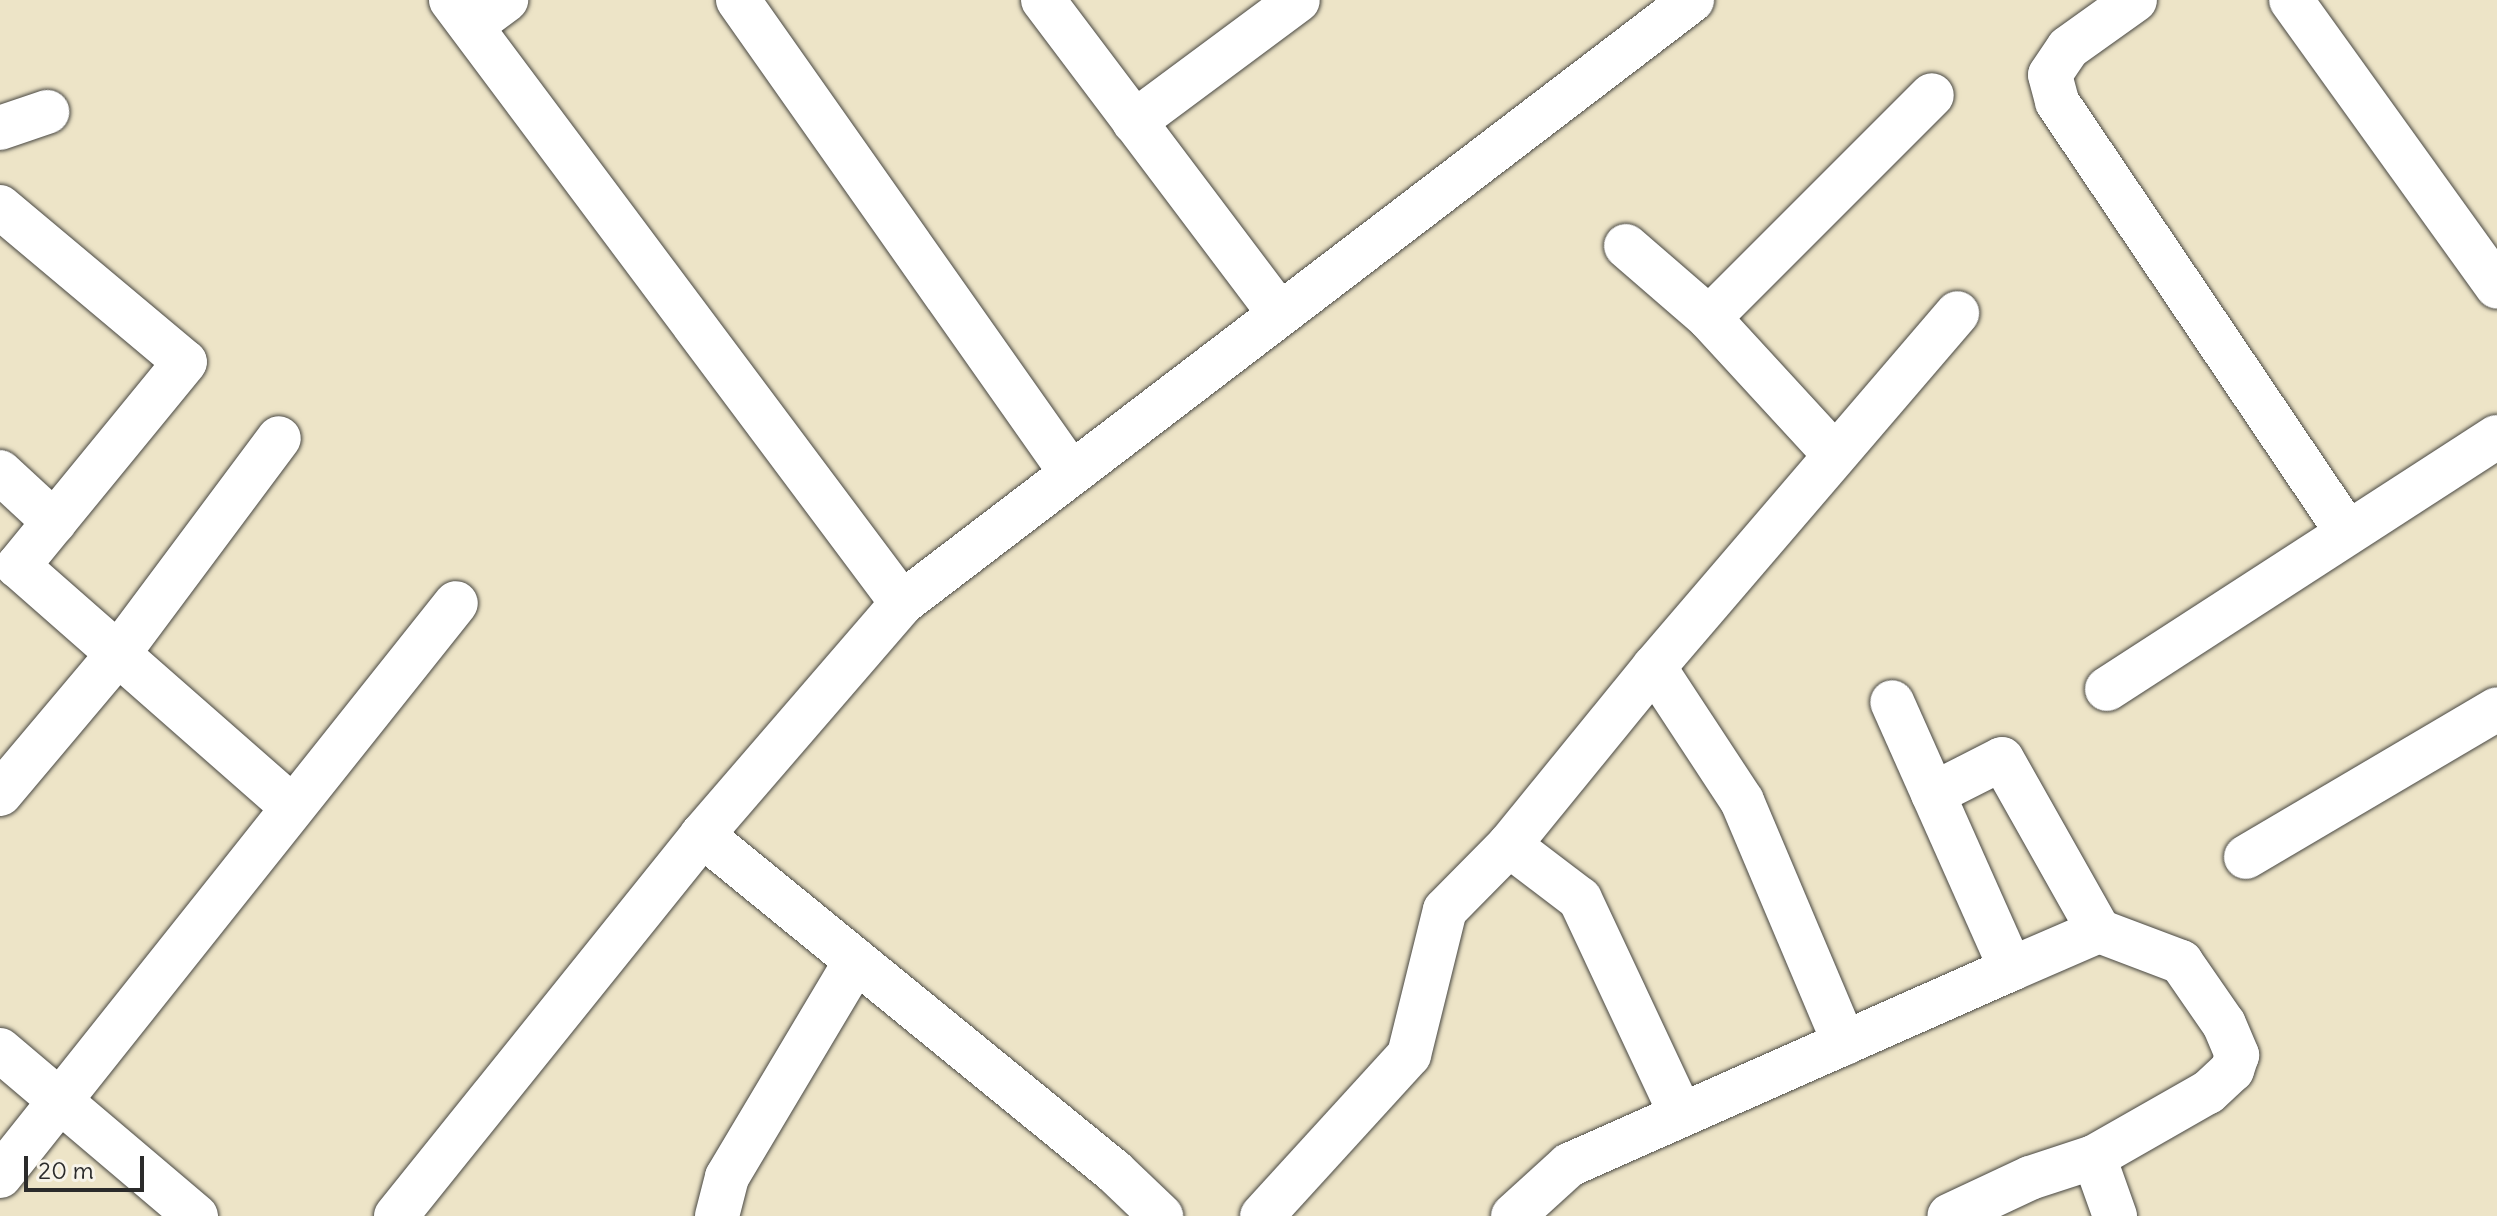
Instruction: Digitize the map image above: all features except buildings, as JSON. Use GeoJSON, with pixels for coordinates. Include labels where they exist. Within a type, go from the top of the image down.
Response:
{"type":"FeatureCollection","features":[{"type":"Feature","properties":{"kind":"street"},"geometry":{"type":"LineString","coordinates":[[506,0],[461,13],[902,603]]}},
{"type":"Feature","properties":{"kind":"street"},"geometry":{"type":"LineString","coordinates":[[738,0],[1071,473]]}},
{"type":"Feature","properties":{"kind":"street"},"geometry":{"type":"LineString","coordinates":[[1043,0],[1280,314]]}},
{"type":"Feature","properties":{"kind":"street"},"geometry":{"type":"LineString","coordinates":[[1134,122],[1298,0]]}},
{"type":"Feature","properties":{"kind":"street"},"geometry":{"type":"LineString","coordinates":[[396,1216],[702,835],[902,603],[1692,0]]}},
{"type":"Feature","properties":{"kind":"street"},"geometry":{"type":"LineString","coordinates":[[2135,0],[2068,48],[2050,75],[2057,102],[2347,532]]}},
{"type":"Feature","properties":{"kind":"street"},"geometry":{"type":"LineString","coordinates":[[2291,0],[2497,287]]}},
{"type":"Feature","properties":{"kind":"street"},"geometry":{"type":"LineString","coordinates":[[1709,318],[1932,95]]}},
{"type":"Feature","properties":{"kind":"street"},"geometry":{"type":"LineString","coordinates":[[0,128],[47,112]]}},
{"type":"Feature","properties":{"kind":"street"},"geometry":{"type":"LineString","coordinates":[[0,207],[185,362],[18,566],[292,807]]}},
{"type":"Feature","properties":{"kind":"street"},"geometry":{"type":"LineString","coordinates":[[1626,246],[1709,318],[1835,455]]}},
{"type":"Feature","properties":{"kind":"street"},"geometry":{"type":"LineString","coordinates":[[1262,1216],[1409,1055],[1445,910],[1509,845],[1654,667],[1957,313]]}},
{"type":"Feature","properties":{"kind":"street"},"geometry":{"type":"LineString","coordinates":[[2107,689],[2497,437]]}},
{"type":"Feature","properties":{"kind":"street"},"geometry":{"type":"LineString","coordinates":[[0,794],[118,654],[279,438]]}},
{"type":"Feature","properties":{"kind":"street"},"geometry":{"type":"LineString","coordinates":[[0,472],[54,522]]}},
{"type":"Feature","properties":{"kind":"street"},"geometry":{"type":"LineString","coordinates":[[0,1176],[456,603]]}},
{"type":"Feature","properties":{"kind":"street"},"geometry":{"type":"LineString","coordinates":[[1654,667],[1742,801],[1844,1043]]}},
{"type":"Feature","properties":{"kind":"street"},"geometry":{"type":"LineString","coordinates":[[1892,702],[2011,969]]}},
{"type":"Feature","properties":{"kind":"street"},"geometry":{"type":"LineString","coordinates":[[2246,857],[2497,709]]}},
{"type":"Feature","properties":{"kind":"street"},"geometry":{"type":"LineString","coordinates":[[1933,794],[2002,759],[2099,931],[2181,962],[2224,1024],[2237,1055],[2232,1070],[2208,1092],[2094,1157],[2030,1178],[1949,1216]]}},
{"type":"Feature","properties":{"kind":"street"},"geometry":{"type":"LineString","coordinates":[[702,835],[1115,1172],[1161,1216]]}},
{"type":"Feature","properties":{"kind":"street"},"geometry":{"type":"LineString","coordinates":[[1509,845],[1580,899],[1681,1115]]}},
{"type":"Feature","properties":{"kind":"street"},"geometry":{"type":"LineString","coordinates":[[1513,1216],[1569,1165],[2099,931]]}},
{"type":"Feature","properties":{"kind":"street"},"geometry":{"type":"LineString","coordinates":[[717,1216],[727,1177],[857,962]]}},
{"type":"Feature","properties":{"kind":"street"},"geometry":{"type":"LineString","coordinates":[[0,1050],[196,1216]]}},
{"type":"Feature","properties":{"kind":"street"},"geometry":{"type":"LineString","coordinates":[[2094,1157],[2115,1216]]}},
{"type":"Feature","properties":{"kind":"street"},"geometry":{"type":"LineString","coordinates":[[1115,1172],[1116,1216]]}}]}
